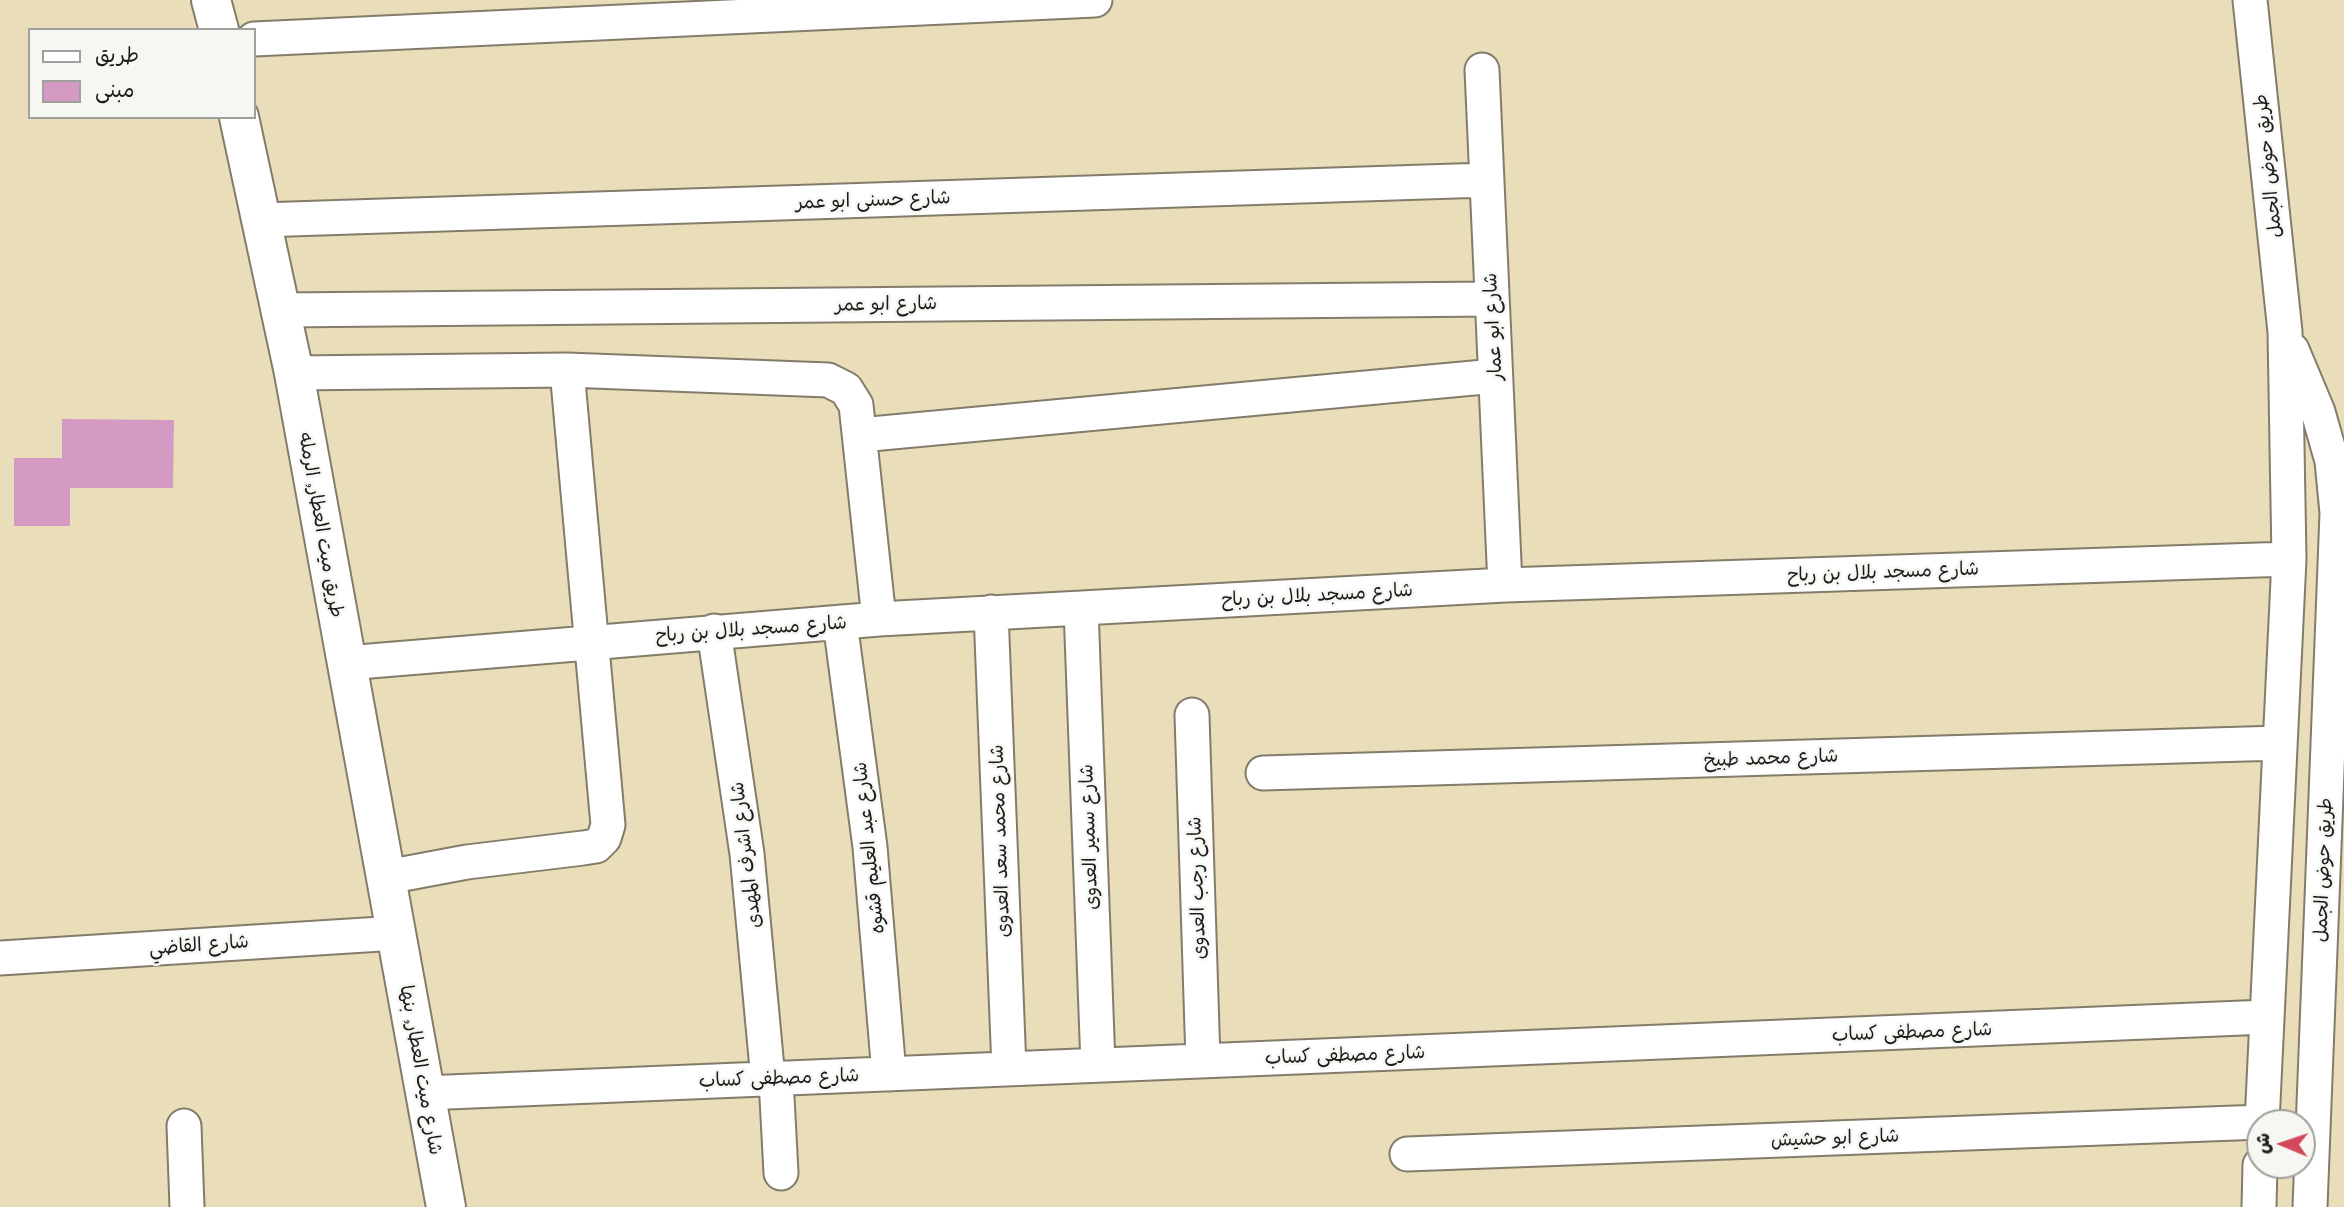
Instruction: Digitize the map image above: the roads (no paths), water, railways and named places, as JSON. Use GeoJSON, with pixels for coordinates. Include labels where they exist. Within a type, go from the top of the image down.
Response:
{"type":"FeatureCollection","features":[{"type":"Feature","properties":{"kind":"main road"},"geometry":{"type":"LineString","coordinates":[[211,0],[218,28]]}},
{"type":"Feature","properties":{"kind":"main road","name":"طريق ميت العطار, الرمله"},"geometry":{"type":"LineString","coordinates":[[239,119],[294,373],[397,933]]}},
{"type":"Feature","properties":{"kind":"main road","name":"شارع ميت العطار, بنها"},"geometry":{"type":"LineString","coordinates":[[397,933],[446,1207]]}},
{"type":"Feature","properties":{"kind":"street"},"geometry":{"type":"LineString","coordinates":[[256,39],[1096,0]]}},
{"type":"Feature","properties":{"kind":"street","name":"طريق حوض الجمل"},"geometry":{"type":"LineString","coordinates":[[2250,0],[2285,332],[2290,559],[2263,1109]]}},
{"type":"Feature","properties":{"kind":"street","name":"شارع ابو عمار"},"geometry":{"type":"LineString","coordinates":[[1482,70],[1506,585]]}},
{"type":"Feature","properties":{"kind":"street","name":"شارع حسنى ابو عمر"},"geometry":{"type":"LineString","coordinates":[[260,220],[1486,180]]}},
{"type":"Feature","properties":{"kind":"street","name":"شارع ابو عمر"},"geometry":{"type":"LineString","coordinates":[[281,310],[1491,299]]}},
{"type":"Feature","properties":{"kind":"street","name":"طريق حوض الجمل"},"geometry":{"type":"LineString","coordinates":[[2285,332],[2318,412],[2332,461],[2337,513],[2310,1207]]}},
{"type":"Feature","properties":{"kind":"street"},"geometry":{"type":"LineString","coordinates":[[387,877],[467,862],[583,849],[596,846],[604,838],[608,825],[567,370]]}},
{"type":"Feature","properties":{"kind":"street"},"geometry":{"type":"LineString","coordinates":[[294,373],[567,370],[828,380],[846,389],[856,405],[879,619]]}},
{"type":"Feature","properties":{"kind":"street"},"geometry":{"type":"LineString","coordinates":[[860,435],[1495,376]]}},
{"type":"Feature","properties":{"kind":"street","name":"شارع مسجد بلال بن رباح"},"geometry":{"type":"LineString","coordinates":[[346,663],[714,631],[991,612],[1506,585],[2290,559]]}},
{"type":"Feature","properties":{"kind":"street","name":"شارع سمير العدوى"},"geometry":{"type":"LineString","coordinates":[[1081,608],[1098,1065]]}},
{"type":"Feature","properties":{"kind":"street","name":"شارع محمد سعد العدوى"},"geometry":{"type":"LineString","coordinates":[[991,612],[1009,1069]]}},
{"type":"Feature","properties":{"kind":"street","name":"شارع عبد العليم قشوه"},"geometry":{"type":"LineString","coordinates":[[840,622],[870,847],[889,1074]]}},
{"type":"Feature","properties":{"kind":"street","name":"شارع اشرف المهدى"},"geometry":{"type":"LineString","coordinates":[[714,631],[747,854],[772,1079]]}},
{"type":"Feature","properties":{"kind":"street","name":"شارع رجب العدوى"},"geometry":{"type":"LineString","coordinates":[[1192,715],[1203,1061]]}},
{"type":"Feature","properties":{"kind":"street","name":"شارع محمد طبيخ"},"geometry":{"type":"LineString","coordinates":[[1263,772],[2280,743]]}},
{"type":"Feature","properties":{"kind":"street","name":"شارع القاضي"},"geometry":{"type":"LineString","coordinates":[[0,957],[397,933]]}},
{"type":"Feature","properties":{"kind":"street","name":"شارع مصطفى كساب"},"geometry":{"type":"LineString","coordinates":[[424,1093],[2267,1017]]}},
{"type":"Feature","properties":{"kind":"street"},"geometry":{"type":"LineString","coordinates":[[772,1079],[781,1173]]}},
{"type":"Feature","properties":{"kind":"street","name":"شارع ابو حشيش"},"geometry":{"type":"LineString","coordinates":[[1407,1154],[2246,1124]]}},
{"type":"Feature","properties":{"kind":"street"},"geometry":{"type":"LineString","coordinates":[[184,1126],[187,1207]]}},
{"type":"Feature","properties":{"kind":"street"},"geometry":{"type":"LineString","coordinates":[[2259,1207],[2260,1179]]}}]}
